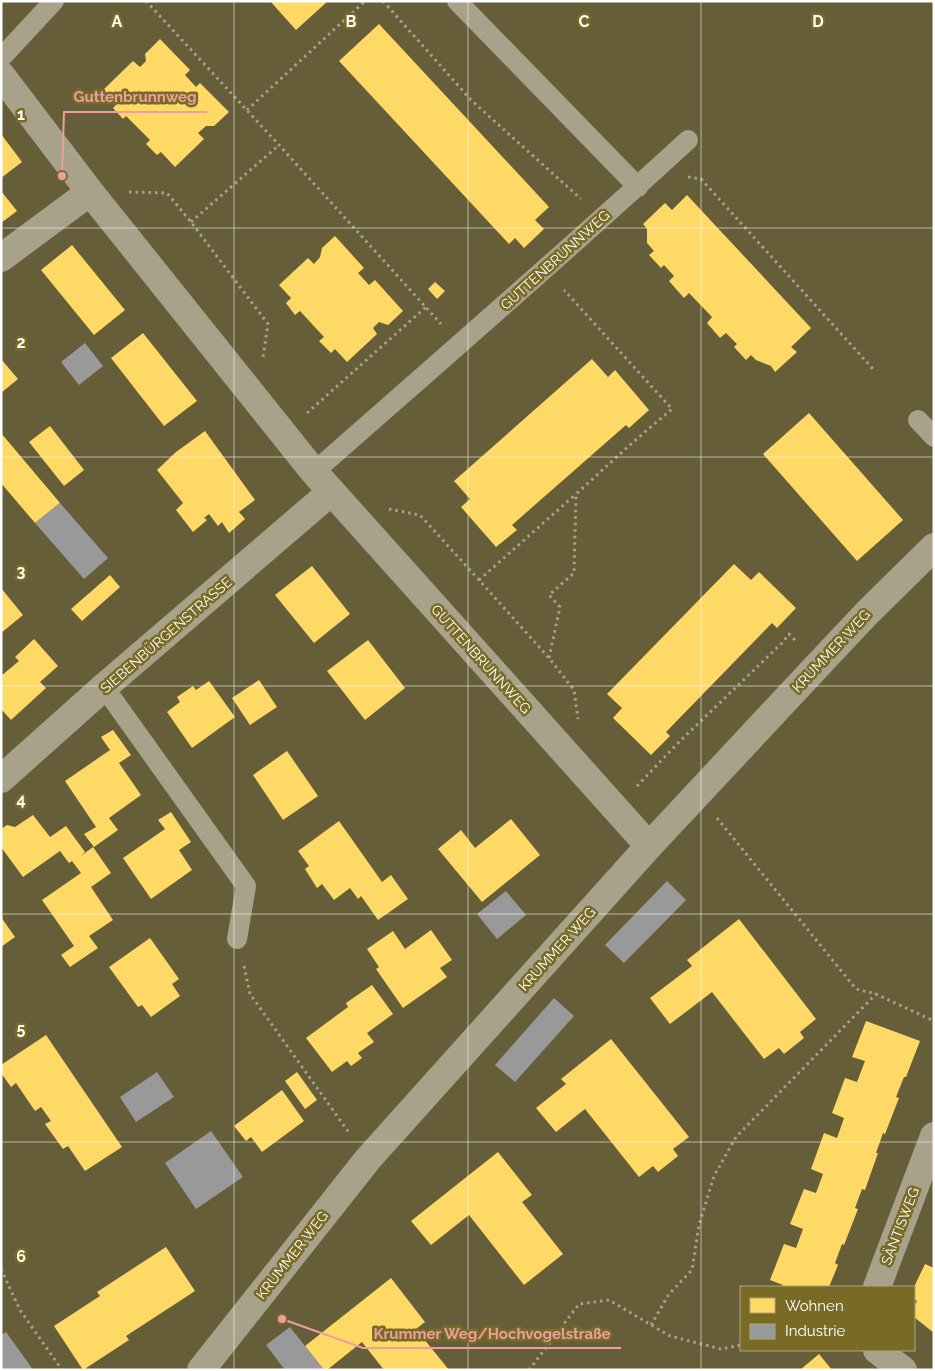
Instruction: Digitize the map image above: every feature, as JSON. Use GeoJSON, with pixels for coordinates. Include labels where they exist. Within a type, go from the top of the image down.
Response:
{"type":"FeatureCollection","features":[{"type":"Feature","properties":{"kind":"street","name":"GUTTENBRUNNWEG"},"geometry":{"type":"LineString","coordinates":[[1,75],[90,192],[314,472],[649,846]]}},
{"type":"Feature","properties":{"kind":"street"},"geometry":{"type":"LineString","coordinates":[[1,258],[90,192]]}},
{"type":"Feature","properties":{"kind":"street","name":"SIEBENBÜRGENSTRASSE"},"geometry":{"type":"LineString","coordinates":[[6,765],[104,687],[331,492]]}},
{"type":"Feature","properties":{"kind":"street","name":"KRUMMER WEG"},"geometry":{"type":"LineString","coordinates":[[201,1370],[368,1159],[649,846],[819,664],[930,556]]}},
{"type":"Feature","properties":{"kind":"street","name":"SÄNTISWEG"},"geometry":{"type":"LineString","coordinates":[[877,1286],[934,1136]]}},
{"type":"Feature","properties":{"kind":"street"},"geometry":{"type":"LineString","coordinates":[[878,1351],[903,1370]]}},
{"type":"Feature","properties":{"kind":"lane"},"geometry":{"type":"LineString","coordinates":[[1,58],[54,1]]}},
{"type":"Feature","properties":{"kind":"lane"},"geometry":{"type":"LineString","coordinates":[[457,1],[638,187]]}},
{"type":"Feature","properties":{"kind":"lane","name":"GUTTENBRUNNWEG"},"geometry":{"type":"LineString","coordinates":[[314,472],[638,187],[688,140]]}},
{"type":"Feature","properties":{"kind":"lane"},"geometry":{"type":"LineString","coordinates":[[918,420],[934,437]]}},
{"type":"Feature","properties":{"kind":"lane"},"geometry":{"type":"LineString","coordinates":[[104,687],[246,886],[237,939]]}},
{"type":"Feature","properties":{"kind":"path"},"geometry":{"type":"LineString","coordinates":[[146,1],[460,344]]}},
{"type":"Feature","properties":{"kind":"path"},"geometry":{"type":"LineString","coordinates":[[246,110],[365,1]]}},
{"type":"Feature","properties":{"kind":"path"},"geometry":{"type":"LineString","coordinates":[[383,1],[471,100],[602,218]]}},
{"type":"Feature","properties":{"kind":"path"},"geometry":{"type":"LineString","coordinates":[[191,222],[279,145]]}},
{"type":"Feature","properties":{"kind":"path"},"geometry":{"type":"LineString","coordinates":[[654,172],[701,179],[873,369]]}},
{"type":"Feature","properties":{"kind":"path"},"geometry":{"type":"LineString","coordinates":[[124,192],[166,194],[191,222],[268,324],[263,360]]}},
{"type":"Feature","properties":{"kind":"path"},"geometry":{"type":"LineString","coordinates":[[479,580],[672,409],[545,269]]}},
{"type":"Feature","properties":{"kind":"path"},"geometry":{"type":"LineString","coordinates":[[303,417],[426,307]]}},
{"type":"Feature","properties":{"kind":"path"},"geometry":{"type":"LineString","coordinates":[[549,658],[560,607],[549,595],[574,573],[576,494]]}},
{"type":"Feature","properties":{"kind":"path"},"geometry":{"type":"LineString","coordinates":[[384,508],[420,515],[479,580],[549,658],[574,690],[578,723]]}},
{"type":"Feature","properties":{"kind":"path"},"geometry":{"type":"LineString","coordinates":[[631,792],[789,634],[819,664]]}},
{"type":"Feature","properties":{"kind":"path"},"geometry":{"type":"LineString","coordinates":[[698,794],[856,988],[876,994],[934,1021]]}},
{"type":"Feature","properties":{"kind":"path"},"geometry":{"type":"LineString","coordinates":[[237,939],[250,994],[368,1159]]}},
{"type":"Feature","properties":{"kind":"path"},"geometry":{"type":"LineString","coordinates":[[651,1325],[669,1294],[692,1270],[699,1225],[714,1176],[736,1137],[876,994]]}},
{"type":"Feature","properties":{"kind":"path"},"geometry":{"type":"LineString","coordinates":[[1,1268],[20,1310],[62,1370]]}},
{"type":"Feature","properties":{"kind":"path"},"geometry":{"type":"LineString","coordinates":[[529,1370],[579,1304],[608,1300],[670,1336],[721,1349],[740,1345]]}},
{"type":"Feature","properties":{"kind":"building: Wohnen"},"geometry":{"type":"Polygon","coordinates":[[[270,1],[328,1],[296,30],[270,1]]]}},
{"type":"Feature","properties":{"kind":"building: Wohnen"},"geometry":{"type":"Polygon","coordinates":[[[379,24],[549,207],[535,220],[544,229],[524,248],[515,238],[509,244],[339,61],[379,24]]]}},
{"type":"Feature","properties":{"kind":"building: Wohnen"},"geometry":{"type":"Polygon","coordinates":[[[160,39],[190,70],[185,75],[196,87],[200,83],[229,112],[214,126],[206,126],[198,133],[204,139],[175,167],[161,152],[157,155],[146,144],[150,140],[126,116],[123,119],[113,108],[117,104],[103,90],[133,61],[140,67],[146,61],[145,54],[160,39]]]}},
{"type":"Feature","properties":{"kind":"building: Wohnen"},"geometry":{"type":"Polygon","coordinates":[[[1,134],[22,162],[1,178],[1,134]]]}},
{"type":"Feature","properties":{"kind":"building: Wohnen"},"geometry":{"type":"Polygon","coordinates":[[[1,191],[17,211],[1,223],[1,191]]]}},
{"type":"Feature","properties":{"kind":"building: Wohnen"},"geometry":{"type":"Polygon","coordinates":[[[687,195],[811,328],[791,347],[797,352],[775,372],[771,366],[756,360],[751,355],[746,360],[734,347],[737,344],[726,333],[720,338],[707,323],[712,317],[689,293],[684,298],[669,281],[674,276],[664,265],[661,268],[649,255],[654,251],[647,243],[647,229],[643,224],[665,203],[672,210],[687,195]]]}},
{"type":"Feature","properties":{"kind":"building: Wohnen"},"geometry":{"type":"Polygon","coordinates":[[[335,236],[364,268],[358,273],[369,285],[375,280],[403,311],[388,325],[379,322],[373,328],[377,334],[347,362],[335,349],[331,353],[319,341],[324,337],[300,311],[295,315],[286,303],[291,298],[279,285],[308,258],[314,264],[320,257],[322,248],[335,236]]]}},
{"type":"Feature","properties":{"kind":"building: Wohnen"},"geometry":{"type":"Polygon","coordinates":[[[72,245],[125,310],[94,335],[41,270],[72,245]]]}},
{"type":"Feature","properties":{"kind":"building: Wohnen"},"geometry":{"type":"Polygon","coordinates":[[[435,282],[445,291],[437,299],[428,289],[435,282]]]}},
{"type":"Feature","properties":{"kind":"building: Wohnen"},"geometry":{"type":"Polygon","coordinates":[[[143,333],[197,401],[164,426],[111,358],[143,333]]]}},
{"type":"Feature","properties":{"kind":"building: Wohnen"},"geometry":{"type":"Polygon","coordinates":[[[1,359],[18,379],[1,393],[1,359]]]}},
{"type":"Feature","properties":{"kind":"building: Wohnen"},"geometry":{"type":"Polygon","coordinates":[[[592,359],[608,377],[615,370],[649,410],[629,428],[626,425],[512,525],[517,530],[496,547],[461,507],[470,499],[454,481],[592,359]]]}},
{"type":"Feature","properties":{"kind":"building: Wohnen"},"geometry":{"type":"Polygon","coordinates":[[[809,413],[903,520],[857,561],[763,454],[809,413]]]}},
{"type":"Feature","properties":{"kind":"building: Wohnen"},"geometry":{"type":"Polygon","coordinates":[[[50,426],[84,470],[64,486],[29,442],[50,426]]]}},
{"type":"Feature","properties":{"kind":"building: Wohnen"},"geometry":{"type":"Polygon","coordinates":[[[205,431],[255,500],[239,512],[245,519],[229,533],[222,522],[218,526],[209,514],[204,518],[207,520],[193,532],[176,510],[183,503],[157,470],[176,452],[205,431]]]}},
{"type":"Feature","properties":{"kind":"building: Wohnen"},"geometry":{"type":"Polygon","coordinates":[[[1,433],[60,503],[35,523],[1,483],[1,433]]]}},
{"type":"Feature","properties":{"kind":"building: Wohnen"},"geometry":{"type":"Polygon","coordinates":[[[734,564],[751,580],[759,572],[796,608],[777,628],[772,623],[666,732],[670,736],[651,755],[613,718],[622,708],[607,694],[734,564]]]}},
{"type":"Feature","properties":{"kind":"building: Wohnen"},"geometry":{"type":"Polygon","coordinates":[[[312,566],[350,614],[314,643],[275,595],[312,566]]]}},
{"type":"Feature","properties":{"kind":"building: Wohnen"},"geometry":{"type":"Polygon","coordinates":[[[110,575],[120,587],[82,621],[71,609],[110,575]]]}},
{"type":"Feature","properties":{"kind":"building: Wohnen"},"geometry":{"type":"Polygon","coordinates":[[[1,588],[23,615],[1,633],[1,588]]]}},
{"type":"Feature","properties":{"kind":"building: Wohnen"},"geometry":{"type":"Polygon","coordinates":[[[34,639],[58,666],[40,682],[46,688],[11,720],[1,709],[1,676],[19,661],[15,657],[34,639]]]}},
{"type":"Feature","properties":{"kind":"building: Wohnen"},"geometry":{"type":"Polygon","coordinates":[[[368,640],[405,688],[365,720],[327,671],[368,640]]]}},
{"type":"Feature","properties":{"kind":"building: Wohnen"},"geometry":{"type":"Polygon","coordinates":[[[259,680],[277,707],[250,725],[232,698],[259,680]]]}},
{"type":"Feature","properties":{"kind":"building: Wohnen"},"geometry":{"type":"Polygon","coordinates":[[[209,681],[235,717],[192,748],[167,712],[180,702],[177,697],[193,686],[196,690],[209,681]]]}},
{"type":"Feature","properties":{"kind":"building: Wohnen"},"geometry":{"type":"Polygon","coordinates":[[[113,730],[131,755],[119,763],[141,795],[109,818],[118,830],[94,847],[84,834],[96,827],[65,781],[110,750],[101,737],[113,730]]]}},
{"type":"Feature","properties":{"kind":"building: Wohnen"},"geometry":{"type":"Polygon","coordinates":[[[287,751],[318,796],[283,820],[253,775],[287,751]]]}},
{"type":"Feature","properties":{"kind":"building: Wohnen"},"geometry":{"type":"Polygon","coordinates":[[[171,812],[191,842],[179,850],[192,870],[151,899],[123,858],[165,829],[158,820],[171,812]]]}},
{"type":"Feature","properties":{"kind":"building: Wohnen"},"geometry":{"type":"Polygon","coordinates":[[[33,815],[50,837],[66,826],[85,852],[81,856],[93,847],[111,873],[91,887],[113,920],[89,936],[98,948],[70,967],[61,955],[74,946],[42,900],[81,873],[72,861],[69,863],[60,851],[23,877],[1,847],[1,829],[7,825],[15,827],[33,815]]]}},
{"type":"Feature","properties":{"kind":"building: Wohnen"},"geometry":{"type":"Polygon","coordinates":[[[511,819],[540,855],[482,902],[438,849],[461,830],[475,848],[511,819]]]}},
{"type":"Feature","properties":{"kind":"building: Wohnen"},"geometry":{"type":"Polygon","coordinates":[[[339,821],[382,882],[391,875],[408,899],[378,920],[361,896],[358,899],[350,888],[334,900],[322,884],[317,888],[305,869],[309,866],[298,851],[339,821]]]}},
{"type":"Feature","properties":{"kind":"building: Wohnen"},"geometry":{"type":"Polygon","coordinates":[[[1,917],[15,937],[1,947],[1,917]]]}},
{"type":"Feature","properties":{"kind":"building: Wohnen"},"geometry":{"type":"Polygon","coordinates":[[[739,919],[816,1019],[800,1032],[804,1038],[784,1054],[779,1048],[764,1059],[712,992],[670,1024],[650,998],[692,966],[687,960],[739,919]]]}},
{"type":"Feature","properties":{"kind":"building: Wohnen"},"geometry":{"type":"Polygon","coordinates":[[[431,930],[452,960],[440,968],[447,977],[403,1008],[376,969],[379,967],[367,949],[393,931],[405,949],[431,930]]]}},
{"type":"Feature","properties":{"kind":"building: Wohnen"},"geometry":{"type":"Polygon","coordinates":[[[150,938],[179,979],[172,984],[180,996],[151,1017],[142,1005],[138,1007],[109,967],[150,938]]]}},
{"type":"Feature","properties":{"kind":"building: Wohnen"},"geometry":{"type":"Polygon","coordinates":[[[372,985],[393,1014],[367,1033],[374,1042],[358,1053],[362,1058],[351,1066],[347,1061],[332,1072],[306,1038],[348,1007],[346,1003],[372,985]]]}},
{"type":"Feature","properties":{"kind":"building: Wohnen"},"geometry":{"type":"Polygon","coordinates":[[[866,1021],[920,1041],[896,1097],[899,1098],[885,1134],[883,1133],[865,1190],[862,1189],[855,1208],[858,1209],[844,1245],[842,1244],[835,1263],[838,1265],[829,1286],[782,1286],[770,1280],[784,1244],[796,1248],[803,1229],[790,1224],[804,1189],[816,1193],[823,1174],[811,1169],[824,1133],[837,1138],[844,1118],[832,1113],[845,1078],[857,1082],[865,1061],[852,1057],[866,1021]]]}},
{"type":"Feature","properties":{"kind":"building: Wohnen"},"geometry":{"type":"Polygon","coordinates":[[[46,1035],[122,1147],[85,1171],[68,1146],[63,1149],[45,1124],[51,1121],[41,1107],[35,1111],[16,1083],[11,1087],[1,1073],[1,1065],[46,1035]]]}},
{"type":"Feature","properties":{"kind":"building: Wohnen"},"geometry":{"type":"Polygon","coordinates":[[[611,1039],[689,1137],[673,1149],[678,1156],[658,1172],[653,1166],[639,1177],[585,1109],[556,1132],[536,1108],[566,1084],[561,1079],[611,1039]]]}},
{"type":"Feature","properties":{"kind":"building: Wohnen"},"geometry":{"type":"Polygon","coordinates":[[[297,1072],[317,1100],[305,1109],[285,1081],[297,1072]]]}},
{"type":"Feature","properties":{"kind":"building: Wohnen"},"geometry":{"type":"Polygon","coordinates":[[[282,1090],[304,1121],[262,1152],[251,1137],[246,1141],[234,1126],[282,1090]]]}},
{"type":"Feature","properties":{"kind":"building: Wohnen"},"geometry":{"type":"Polygon","coordinates":[[[498,1152],[532,1195],[522,1202],[563,1254],[524,1285],[469,1215],[431,1245],[411,1221],[498,1152]]]}},
{"type":"Feature","properties":{"kind":"building: Wohnen"},"geometry":{"type":"Polygon","coordinates":[[[166,1247],[195,1291],[126,1336],[129,1340],[83,1370],[54,1326],[100,1296],[97,1292],[166,1247]]]}},
{"type":"Feature","properties":{"kind":"building: Wohnen"},"geometry":{"type":"Polygon","coordinates":[[[925,1264],[934,1268],[934,1333],[915,1318],[915,1305],[917,1301],[915,1300],[914,1286],[925,1264]]]}},
{"type":"Feature","properties":{"kind":"building: Wohnen"},"geometry":{"type":"Polygon","coordinates":[[[391,1278],[425,1322],[416,1329],[449,1370],[384,1370],[362,1342],[327,1370],[324,1370],[305,1346],[391,1278]]]}},
{"type":"Feature","properties":{"kind":"building: Wohnen"},"geometry":{"type":"Polygon","coordinates":[[[819,1354],[832,1370],[800,1370],[819,1354]]]}},
{"type":"Feature","properties":{"kind":"building: Industrie"},"geometry":{"type":"Polygon","coordinates":[[[85,343],[103,366],[79,385],[61,362],[85,343]]]}},
{"type":"Feature","properties":{"kind":"building: Industrie"},"geometry":{"type":"Polygon","coordinates":[[[60,503],[108,558],[84,579],[35,523],[60,503]]]}},
{"type":"Feature","properties":{"kind":"building: Industrie"},"geometry":{"type":"Polygon","coordinates":[[[667,881],[686,900],[624,963],[605,945],[667,881]]]}},
{"type":"Feature","properties":{"kind":"building: Industrie"},"geometry":{"type":"Polygon","coordinates":[[[506,891],[526,915],[497,939],[477,914],[506,891]]]}},
{"type":"Feature","properties":{"kind":"building: Industrie"},"geometry":{"type":"Polygon","coordinates":[[[554,998],[574,1016],[515,1082],[495,1065],[554,998]]]}},
{"type":"Feature","properties":{"kind":"building: Industrie"},"geometry":{"type":"Polygon","coordinates":[[[157,1072],[174,1097],[136,1122],[120,1097],[157,1072]]]}},
{"type":"Feature","properties":{"kind":"building: Industrie"},"geometry":{"type":"Polygon","coordinates":[[[211,1131],[243,1177],[196,1209],[165,1163],[211,1131]]]}},
{"type":"Feature","properties":{"kind":"building: Industrie"},"geometry":{"type":"Polygon","coordinates":[[[290,1327],[324,1370],[285,1370],[266,1345],[290,1327]]]}},
{"type":"Feature","properties":{"kind":"building: Industrie"},"geometry":{"type":"Polygon","coordinates":[[[6,1332],[33,1370],[1,1370],[1,1335],[6,1332]]]}},
{"type":"Feature","properties":{"kind":"place","name":"Guttenbrunnweg"},"geometry":{"type":"Point","coordinates":[62,176]}},
{"type":"Feature","properties":{"kind":"place","name":"Krummer Weg/Hochvogelstraße"},"geometry":{"type":"Point","coordinates":[282,1319]}}]}
